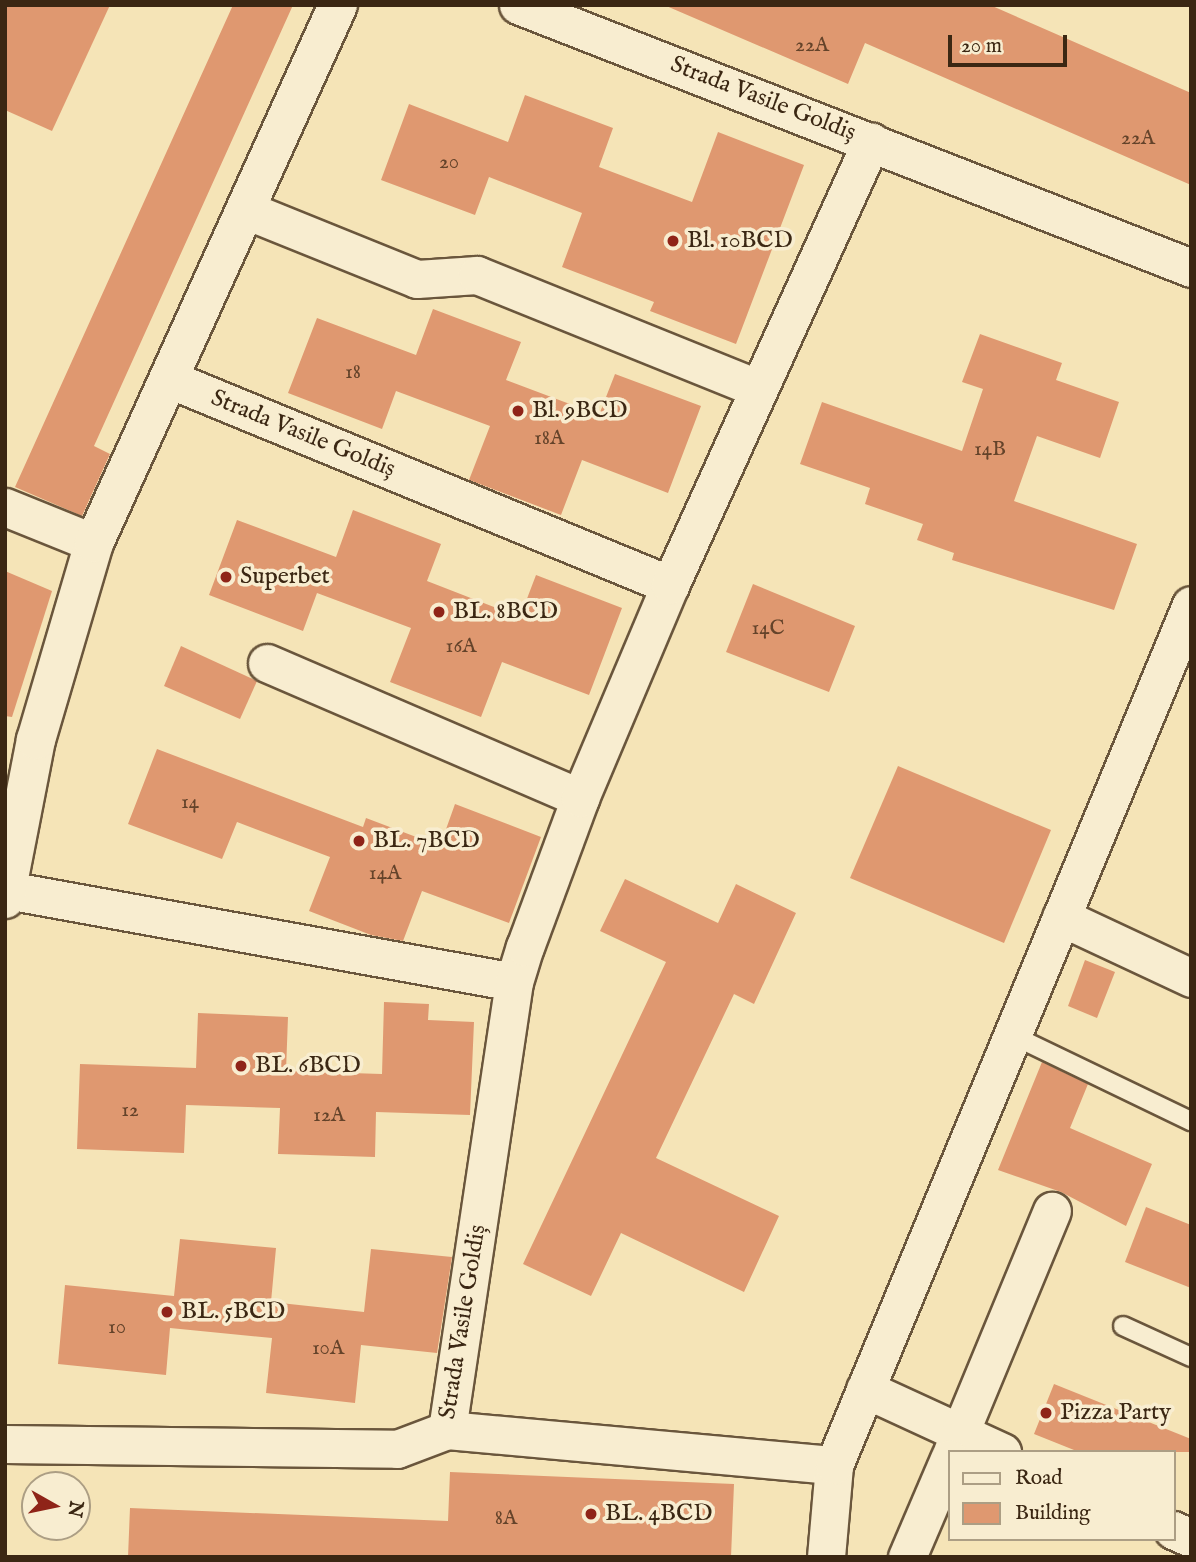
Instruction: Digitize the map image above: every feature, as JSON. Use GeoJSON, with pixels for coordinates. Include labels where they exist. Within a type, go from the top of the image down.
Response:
{"type":"FeatureCollection","features":[{"type":"Feature","properties":{"kind":"street"},"geometry":{"type":"LineString","coordinates":[[338,5],[94,543],[36,740],[6,895],[514,982]]}},
{"type":"Feature","properties":{"kind":"street","name":"Strada Vasile Goldiș"},"geometry":{"type":"LineString","coordinates":[[5,1444],[397,1449],[447,1430],[514,982],[580,798],[670,585],[756,388],[871,141],[539,9]]}},
{"type":"Feature","properties":{"kind":"street"},"geometry":{"type":"LineString","coordinates":[[871,141],[1191,268]]}},
{"type":"Feature","properties":{"kind":"street"},"geometry":{"type":"LineString","coordinates":[[246,210],[417,279],[477,275],[756,388]]}},
{"type":"Feature","properties":{"kind":"street","name":"Strada Vasile Goldiș"},"geometry":{"type":"LineString","coordinates":[[169,379],[670,585]]}},
{"type":"Feature","properties":{"kind":"street"},"geometry":{"type":"LineString","coordinates":[[5,507],[94,543]]}},
{"type":"Feature","properties":{"kind":"street"},"geometry":{"type":"LineString","coordinates":[[826,1557],[834,1465],[1061,917],[1177,676],[1191,604]]}},
{"type":"Feature","properties":{"kind":"street"},"geometry":{"type":"LineString","coordinates":[[267,663],[580,798]]}},
{"type":"Feature","properties":{"kind":"street"},"geometry":{"type":"LineString","coordinates":[[1061,917],[1191,978]]}},
{"type":"Feature","properties":{"kind":"street"},"geometry":{"type":"LineString","coordinates":[[954,1448],[1052,1211]]}},
{"type":"Feature","properties":{"kind":"street"},"geometry":{"type":"LineString","coordinates":[[865,1389],[954,1448],[978,1450]]}},
{"type":"Feature","properties":{"kind":"street"},"geometry":{"type":"LineString","coordinates":[[447,1430],[834,1465]]}},
{"type":"Feature","properties":{"kind":"street"},"geometry":{"type":"LineString","coordinates":[[907,1557],[948,1462]]}},
{"type":"Feature","properties":{"kind":"street"},"geometry":{"type":"LineString","coordinates":[[1175,1531],[1191,1538]]}},
{"type":"Feature","properties":{"kind":"lane"},"geometry":{"type":"LineString","coordinates":[[1012,1035],[1191,1121]]}},
{"type":"Feature","properties":{"kind":"lane"},"geometry":{"type":"LineString","coordinates":[[1123,1326],[1191,1357]]}},
{"type":"Feature","properties":{"kind":"building"},"geometry":{"type":"Polygon","coordinates":[[[5,5],[110,5],[52,131],[5,110],[5,5]]]}},
{"type":"Feature","properties":{"kind":"building"},"geometry":{"type":"Polygon","coordinates":[[[233,5],[293,5],[94,446],[110,454],[82,516],[15,487],[233,5]]]}},
{"type":"Feature","properties":{"kind":"building"},"geometry":{"type":"Polygon","coordinates":[[[664,5],[990,5],[1191,93],[1191,185],[865,43],[848,84],[664,5]]]}},
{"type":"Feature","properties":{"kind":"building","name":"Bl. 10BCD"},"geometry":{"type":"Polygon","coordinates":[[[525,95],[613,128],[599,167],[692,202],[718,132],[804,165],[736,344],[650,311],[654,302],[562,267],[582,213],[489,177],[475,215],[381,180],[409,104],[508,142],[525,95]]]}},
{"type":"Feature","properties":{"kind":"building","name":"Bl. 9BCD"},"geometry":{"type":"Polygon","coordinates":[[[433,309],[521,342],[506,380],[599,415],[615,374],[701,406],[668,493],[582,460],[561,515],[469,480],[490,426],[396,391],[382,429],[288,393],[317,318],[416,355],[433,309]]]}},
{"type":"Feature","properties":{"kind":"building"},"geometry":{"type":"Polygon","coordinates":[[[980,334],[1062,363],[1056,380],[1119,402],[1100,458],[1037,436],[1014,501],[1137,544],[1114,610],[952,560],[954,553],[917,540],[923,524],[865,504],[870,488],[800,464],[822,402],[962,451],[983,389],[962,382],[980,334]]]}},
{"type":"Feature","properties":{"kind":"building","name":"BL. 8BCD"},"geometry":{"type":"Polygon","coordinates":[[[353,510],[441,544],[427,581],[520,617],[536,575],[622,608],[589,695],[502,662],[481,717],[390,682],[411,628],[317,593],[303,631],[209,595],[237,520],[336,557],[353,510]]]}},
{"type":"Feature","properties":{"kind":"building"},"geometry":{"type":"Polygon","coordinates":[[[5,571],[52,591],[12,717],[5,716],[5,571]]]}},
{"type":"Feature","properties":{"kind":"building"},"geometry":{"type":"Polygon","coordinates":[[[753,584],[855,626],[829,692],[726,652],[753,584]]]}},
{"type":"Feature","properties":{"kind":"building"},"geometry":{"type":"Polygon","coordinates":[[[181,646],[257,681],[240,719],[164,686],[181,646]]]}},
{"type":"Feature","properties":{"kind":"building","name":"BL. 7BCD"},"geometry":{"type":"Polygon","coordinates":[[[157,749],[363,827],[366,818],[440,846],[455,804],[541,837],[509,923],[422,891],[403,941],[371,935],[309,911],[330,857],[237,822],[222,859],[128,824],[157,749]]]}},
{"type":"Feature","properties":{"kind":"building"},"geometry":{"type":"Polygon","coordinates":[[[898,766],[1051,830],[1004,943],[850,878],[898,766]]]}},
{"type":"Feature","properties":{"kind":"building"},"geometry":{"type":"Polygon","coordinates":[[[625,879],[718,923],[736,884],[796,913],[754,1004],[734,994],[656,1158],[779,1216],[744,1292],[621,1233],[591,1296],[523,1264],[666,962],[600,931],[625,879]]]}},
{"type":"Feature","properties":{"kind":"building"},"geometry":{"type":"Polygon","coordinates":[[[1085,960],[1115,972],[1097,1018],[1068,1006],[1085,960]]]}},
{"type":"Feature","properties":{"kind":"building","name":"BL. 6BCD"},"geometry":{"type":"Polygon","coordinates":[[[384,1002],[429,1004],[428,1020],[474,1022],[470,1115],[376,1112],[375,1157],[278,1154],[280,1108],[186,1105],[184,1153],[77,1149],[80,1064],[196,1068],[198,1013],[288,1017],[286,1071],[382,1074],[384,1002]]]}},
{"type":"Feature","properties":{"kind":"building"},"geometry":{"type":"Polygon","coordinates":[[[1042,1062],[1088,1084],[1070,1128],[1152,1164],[1126,1226],[1061,1192],[998,1170],[1042,1062]]]}},
{"type":"Feature","properties":{"kind":"building"},"geometry":{"type":"Polygon","coordinates":[[[1146,1207],[1191,1225],[1191,1288],[1125,1262],[1146,1207]]]}},
{"type":"Feature","properties":{"kind":"building"},"geometry":{"type":"Polygon","coordinates":[[[180,1239],[276,1248],[271,1302],[364,1312],[371,1249],[452,1257],[437,1353],[361,1345],[355,1403],[266,1393],[272,1338],[170,1328],[166,1375],[58,1364],[65,1285],[174,1296],[180,1239]]]}},
{"type":"Feature","properties":{"kind":"building"},"geometry":{"type":"Polygon","coordinates":[[[1054,1384],[1191,1439],[1191,1452],[1074,1450],[1034,1434],[1054,1384]]]}},
{"type":"Feature","properties":{"kind":"building","name":"BL. 4BCD"},"geometry":{"type":"Polygon","coordinates":[[[450,1472],[734,1484],[731,1557],[128,1557],[130,1508],[448,1521],[450,1472]]]}},
{"type":"Feature","properties":{"kind":"place","name":"Bl. 10BCD"},"geometry":{"type":"Point","coordinates":[673,241]}},
{"type":"Feature","properties":{"kind":"place","name":"Bl. 9BCD"},"geometry":{"type":"Point","coordinates":[518,411]}},
{"type":"Feature","properties":{"kind":"place","name":"Superbet"},"geometry":{"type":"Point","coordinates":[226,577]}},
{"type":"Feature","properties":{"kind":"place","name":"BL. 8BCD"},"geometry":{"type":"Point","coordinates":[439,612]}},
{"type":"Feature","properties":{"kind":"place","name":"BL. 7BCD"},"geometry":{"type":"Point","coordinates":[359,841]}},
{"type":"Feature","properties":{"kind":"place","name":"BL. 6BCD"},"geometry":{"type":"Point","coordinates":[241,1066]}},
{"type":"Feature","properties":{"kind":"place","name":"BL. 5BCD"},"geometry":{"type":"Point","coordinates":[167,1312]}},
{"type":"Feature","properties":{"kind":"place","name":"Pizza Party"},"geometry":{"type":"Point","coordinates":[1046,1413]}},
{"type":"Feature","properties":{"kind":"place","name":"BL. 4BCD"},"geometry":{"type":"Point","coordinates":[591,1514]}}]}
